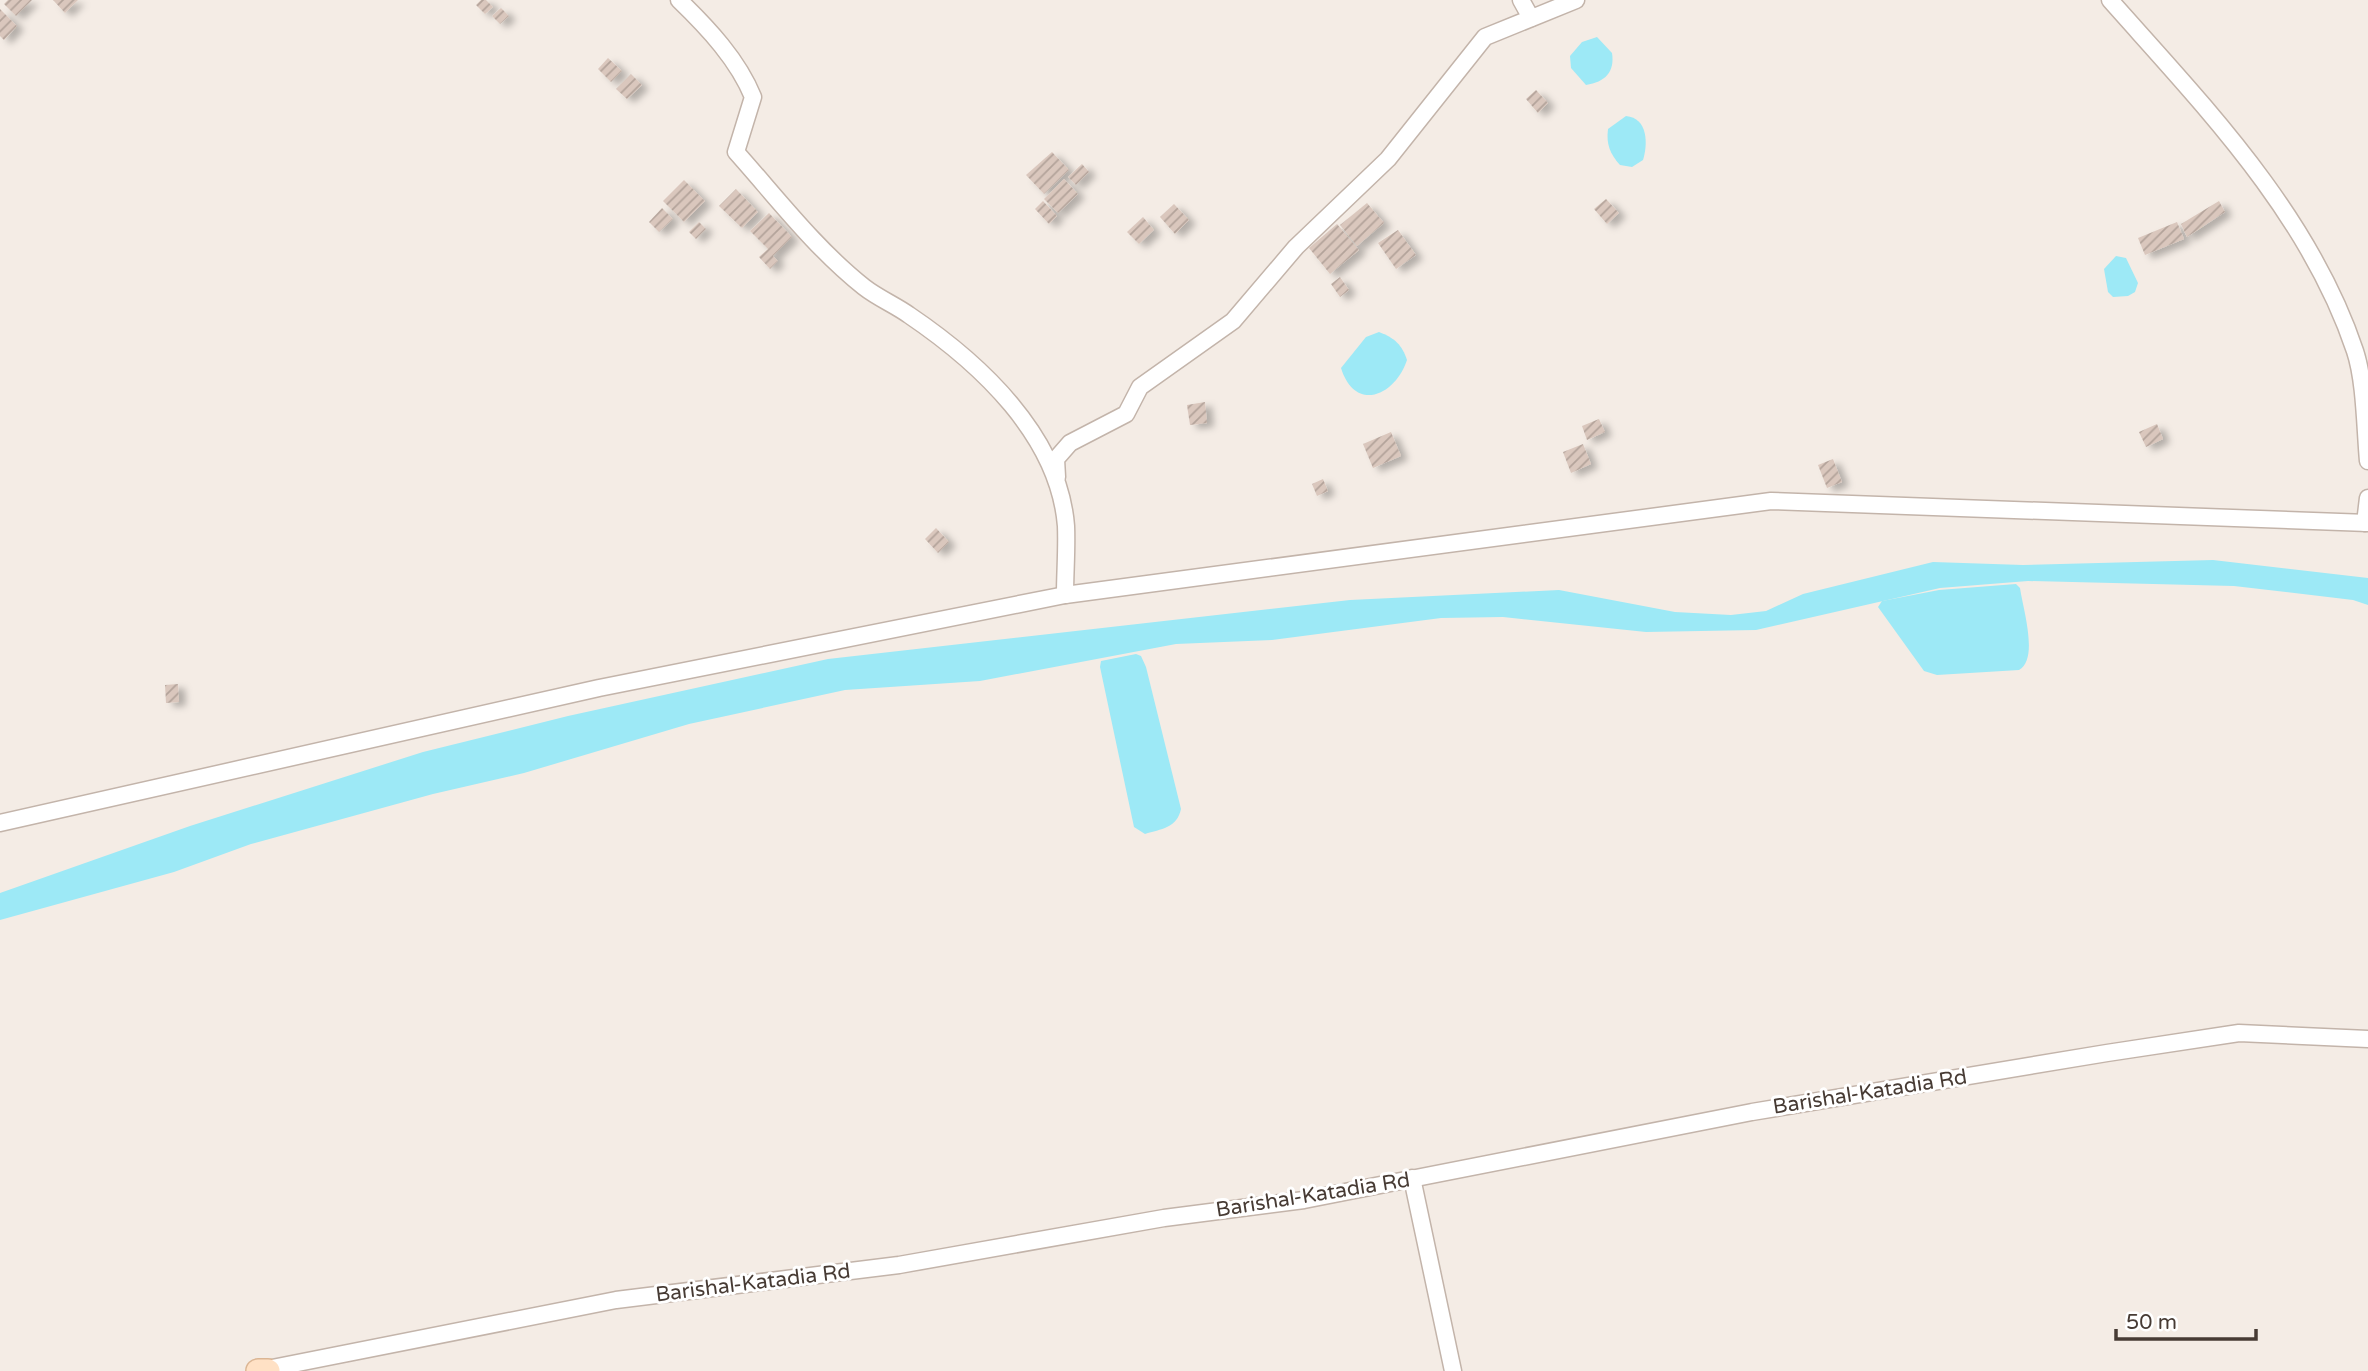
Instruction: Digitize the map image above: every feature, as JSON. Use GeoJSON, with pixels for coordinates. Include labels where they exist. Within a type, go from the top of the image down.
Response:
{"type":"FeatureCollection","features":[{"type":"Feature","properties":{"kind":"street"},"geometry":{"type":"LineString","coordinates":[[679,0],[706,26],[747,82],[754,97],[736,152],[839,266],[866,289],[909,315],[952,347],[984,375],[1012,405],[1046,457],[1057,483]]}},
{"type":"Feature","properties":{"kind":"street"},"geometry":{"type":"LineString","coordinates":[[1521,0],[1531,18]]}},
{"type":"Feature","properties":{"kind":"street"},"geometry":{"type":"LineString","coordinates":[[1065,595],[1066,525],[1057,483],[1056,459],[1060,452],[1070,443],[1126,414],[1140,387],[1233,321],[1296,247],[1388,159],[1485,37],[1576,0]]}},
{"type":"Feature","properties":{"kind":"street"},"geometry":{"type":"LineString","coordinates":[[2109,0],[2203,104],[2275,197],[2324,281],[2356,354],[2368,461]]}},
{"type":"Feature","properties":{"kind":"street"},"geometry":{"type":"LineString","coordinates":[[0,823],[599,688],[1065,595],[1771,501],[2367,523],[2368,498]]}},
{"type":"Feature","properties":{"kind":"street","name":"Barishal-Katadia Rd"},"geometry":{"type":"LineString","coordinates":[[264,1370],[616,1300],[899,1265],[1164,1218],[1304,1199],[1752,1112],[2199,1039],[2239,1033],[2368,1039]]}},
{"type":"Feature","properties":{"kind":"street"},"geometry":{"type":"LineString","coordinates":[[1412,1178],[1453,1371]]}},
{"type":"Feature","properties":{"kind":"water"},"geometry":{"type":"Polygon","coordinates":[[[1597,37],[1612,53],[1612,66],[1603,79],[1586,85],[1571,68],[1570,56],[1582,42],[1597,37]]]}},
{"type":"Feature","properties":{"kind":"water"},"geometry":{"type":"Polygon","coordinates":[[[1626,116],[1639,121],[1646,140],[1643,160],[1632,167],[1620,165],[1608,144],[1608,129],[1626,116]]]}},
{"type":"Feature","properties":{"kind":"water"},"geometry":{"type":"Polygon","coordinates":[[[2116,256],[2126,258],[2138,283],[2135,292],[2128,296],[2113,297],[2108,292],[2104,269],[2116,256]]]}},
{"type":"Feature","properties":{"kind":"water"},"geometry":{"type":"Polygon","coordinates":[[[1379,332],[1397,343],[1407,360],[1394,383],[1385,390],[1365,395],[1347,382],[1341,368],[1366,337],[1379,332]]]}},
{"type":"Feature","properties":{"kind":"water"},"geometry":{"type":"Polygon","coordinates":[[[2213,560],[2368,578],[2368,605],[2353,600],[2234,586],[2028,581],[1940,588],[1756,630],[1646,632],[1503,617],[1441,618],[1272,640],[1176,644],[980,681],[845,690],[689,724],[524,773],[433,794],[251,844],[174,872],[0,920],[0,893],[190,826],[423,752],[568,716],[828,659],[1350,600],[1559,590],[1675,612],[1731,615],[1766,611],[1803,594],[1933,562],[2023,565],[2213,560]]]}},
{"type":"Feature","properties":{"kind":"water"},"geometry":{"type":"Polygon","coordinates":[[[2016,584],[2020,588],[2029,645],[2025,664],[2019,670],[1937,675],[1924,671],[1878,607],[1882,601],[1939,590],[2016,584]]]}},
{"type":"Feature","properties":{"kind":"water"},"geometry":{"type":"Polygon","coordinates":[[[1136,654],[1141,656],[1146,667],[1181,809],[1172,824],[1145,834],[1134,827],[1100,667],[1101,661],[1136,654]]]}},
{"type":"Feature","properties":{"kind":"building"},"geometry":{"type":"Polygon","coordinates":[[[8,0],[32,0],[16,16],[4,4],[8,0]]]}},
{"type":"Feature","properties":{"kind":"building"},"geometry":{"type":"Polygon","coordinates":[[[53,0],[78,0],[65,13],[53,0]]]}},
{"type":"Feature","properties":{"kind":"building"},"geometry":{"type":"Polygon","coordinates":[[[481,0],[486,0],[493,7],[485,14],[476,5],[481,0]]]}},
{"type":"Feature","properties":{"kind":"building"},"geometry":{"type":"Polygon","coordinates":[[[501,8],[509,16],[500,24],[492,16],[501,8]]]}},
{"type":"Feature","properties":{"kind":"building"},"geometry":{"type":"Polygon","coordinates":[[[0,9],[17,26],[4,40],[0,36],[0,9]]]}},
{"type":"Feature","properties":{"kind":"building"},"geometry":{"type":"Polygon","coordinates":[[[608,58],[622,71],[611,82],[598,69],[608,58]]]}},
{"type":"Feature","properties":{"kind":"building"},"geometry":{"type":"Polygon","coordinates":[[[631,74],[642,85],[627,99],[616,89],[631,74]]]}},
{"type":"Feature","properties":{"kind":"building"},"geometry":{"type":"Polygon","coordinates":[[[1536,90],[1548,103],[1538,113],[1526,99],[1536,90]]]}},
{"type":"Feature","properties":{"kind":"building"},"geometry":{"type":"Polygon","coordinates":[[[1052,152],[1069,170],[1044,194],[1026,175],[1052,152]]]}},
{"type":"Feature","properties":{"kind":"building"},"geometry":{"type":"Polygon","coordinates":[[[1082,164],[1089,172],[1076,185],[1068,177],[1082,164]]]}},
{"type":"Feature","properties":{"kind":"building"},"geometry":{"type":"Polygon","coordinates":[[[1064,179],[1078,194],[1058,213],[1044,199],[1064,179]]]}},
{"type":"Feature","properties":{"kind":"building"},"geometry":{"type":"Polygon","coordinates":[[[684,180],[705,201],[684,222],[663,201],[684,180]]]}},
{"type":"Feature","properties":{"kind":"building"},"geometry":{"type":"Polygon","coordinates":[[[736,189],[758,212],[742,228],[719,206],[736,189]]]}},
{"type":"Feature","properties":{"kind":"building"},"geometry":{"type":"Polygon","coordinates":[[[1606,199],[1619,213],[1607,224],[1594,209],[1606,199]]]}},
{"type":"Feature","properties":{"kind":"building"},"geometry":{"type":"Polygon","coordinates":[[[1043,201],[1057,216],[1049,224],[1035,209],[1043,201]]]}},
{"type":"Feature","properties":{"kind":"building"},"geometry":{"type":"Polygon","coordinates":[[[2219,201],[2225,212],[2187,237],[2181,224],[2219,201]]]}},
{"type":"Feature","properties":{"kind":"building"},"geometry":{"type":"Polygon","coordinates":[[[1367,203],[1384,223],[1357,246],[1340,225],[1367,203]]]}},
{"type":"Feature","properties":{"kind":"building"},"geometry":{"type":"Polygon","coordinates":[[[1174,204],[1189,220],[1175,234],[1160,217],[1174,204]]]}},
{"type":"Feature","properties":{"kind":"building"},"geometry":{"type":"Polygon","coordinates":[[[662,208],[673,219],[659,232],[649,222],[662,208]]]}},
{"type":"Feature","properties":{"kind":"building"},"geometry":{"type":"Polygon","coordinates":[[[769,213],[792,237],[773,256],[778,261],[770,269],[759,257],[768,249],[750,231],[769,213]]]}},
{"type":"Feature","properties":{"kind":"building"},"geometry":{"type":"Polygon","coordinates":[[[1143,217],[1154,230],[1139,244],[1127,232],[1143,217]]]}},
{"type":"Feature","properties":{"kind":"building"},"geometry":{"type":"Polygon","coordinates":[[[699,222],[706,229],[696,239],[689,232],[699,222]]]}},
{"type":"Feature","properties":{"kind":"building"},"geometry":{"type":"Polygon","coordinates":[[[2177,222],[2184,239],[2145,255],[2138,238],[2177,222]]]}},
{"type":"Feature","properties":{"kind":"building"},"geometry":{"type":"Polygon","coordinates":[[[1337,224],[1359,250],[1330,274],[1309,248],[1337,224]]]}},
{"type":"Feature","properties":{"kind":"building"},"geometry":{"type":"Polygon","coordinates":[[[1398,230],[1416,255],[1396,269],[1378,243],[1398,230]]]}},
{"type":"Feature","properties":{"kind":"building"},"geometry":{"type":"Polygon","coordinates":[[[1340,277],[1349,290],[1340,297],[1331,284],[1340,277]]]}},
{"type":"Feature","properties":{"kind":"building"},"geometry":{"type":"Polygon","coordinates":[[[1205,402],[1207,423],[1190,425],[1187,405],[1205,402]]]}},
{"type":"Feature","properties":{"kind":"building"},"geometry":{"type":"Polygon","coordinates":[[[1599,419],[1605,432],[1587,440],[1582,426],[1599,419]]]}},
{"type":"Feature","properties":{"kind":"building"},"geometry":{"type":"Polygon","coordinates":[[[2157,424],[2163,439],[2146,447],[2139,432],[2157,424]]]}},
{"type":"Feature","properties":{"kind":"building"},"geometry":{"type":"Polygon","coordinates":[[[1391,432],[1401,456],[1373,468],[1363,444],[1391,432]]]}},
{"type":"Feature","properties":{"kind":"building"},"geometry":{"type":"Polygon","coordinates":[[[1583,444],[1591,464],[1571,473],[1563,452],[1583,444]]]}},
{"type":"Feature","properties":{"kind":"building"},"geometry":{"type":"Polygon","coordinates":[[[1833,459],[1842,482],[1827,488],[1818,465],[1833,459]]]}},
{"type":"Feature","properties":{"kind":"building"},"geometry":{"type":"Polygon","coordinates":[[[1323,479],[1328,491],[1317,496],[1312,484],[1323,479]]]}},
{"type":"Feature","properties":{"kind":"building"},"geometry":{"type":"Polygon","coordinates":[[[936,528],[949,542],[938,553],[925,539],[936,528]]]}},
{"type":"Feature","properties":{"kind":"building"},"geometry":{"type":"Polygon","coordinates":[[[178,684],[179,702],[166,703],[165,685],[178,684]]]}}]}
